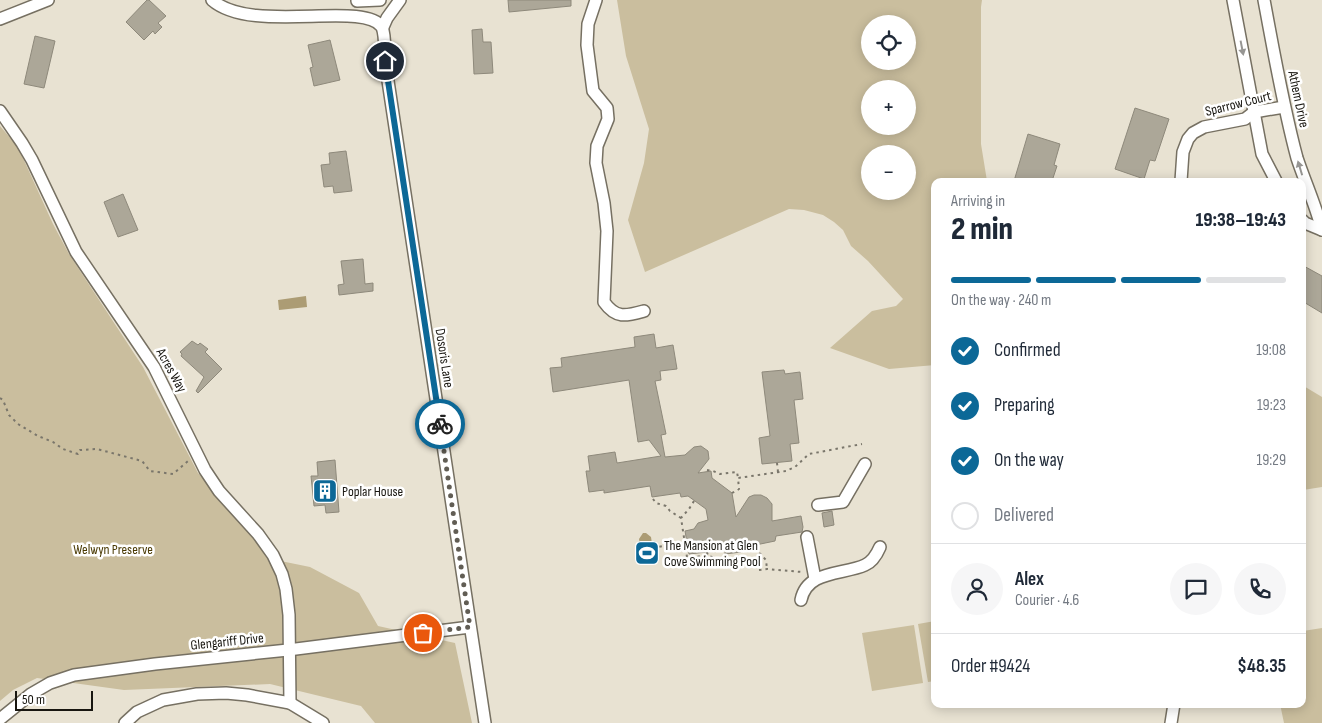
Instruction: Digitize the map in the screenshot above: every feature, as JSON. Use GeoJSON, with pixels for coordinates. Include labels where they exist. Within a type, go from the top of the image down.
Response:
{"type":"FeatureCollection","features":[{"type":"Feature","properties":{"kind":"street"},"geometry":{"type":"LineString","coordinates":[[0,19],[48,0]]}},
{"type":"Feature","properties":{"kind":"street"},"geometry":{"type":"LineString","coordinates":[[212,0],[224,7],[236,10],[258,10],[283,6]]}},
{"type":"Feature","properties":{"kind":"street"},"geometry":{"type":"LineString","coordinates":[[353,1],[380,0]]}},
{"type":"Feature","properties":{"kind":"street"},"geometry":{"type":"LineString","coordinates":[[382,27],[400,0]]}},
{"type":"Feature","properties":{"kind":"street"},"geometry":{"type":"LineString","coordinates":[[596,0],[588,24],[587,45],[594,91],[607,108],[608,119],[597,146],[596,163],[604,202],[607,230],[604,302],[609,310],[617,315],[628,315],[644,311]]}},
{"type":"Feature","properties":{"kind":"street"},"geometry":{"type":"LineString","coordinates":[[1233,0],[1262,154],[1274,178]]}},
{"type":"Feature","properties":{"kind":"street","name":"Athem Drive"},"geometry":{"type":"LineString","coordinates":[[1264,0],[1284,107],[1304,178]]}},
{"type":"Feature","properties":{"kind":"street"},"geometry":{"type":"LineString","coordinates":[[353,1],[373,11],[382,27]]}},
{"type":"Feature","properties":{"kind":"street","name":"Dosoris Lane"},"geometry":{"type":"LineString","coordinates":[[382,27],[386,69],[485,723]]}},
{"type":"Feature","properties":{"kind":"street","name":"Sparrow Court"},"geometry":{"type":"LineString","coordinates":[[1181,178],[1183,152],[1188,138],[1193,133],[1204,127],[1245,119],[1254,112],[1284,107]]}},
{"type":"Feature","properties":{"kind":"street","name":"Acres Way"},"geometry":{"type":"LineString","coordinates":[[0,111],[32,160],[76,252],[154,367],[205,470],[273,555],[282,574],[289,615],[290,703]]}},
{"type":"Feature","properties":{"kind":"street","name":"Athem Drive"},"geometry":{"type":"LineString","coordinates":[[1306,184],[1322,230]]}},
{"type":"Feature","properties":{"kind":"street","name":"Athem Drive"},"geometry":{"type":"LineString","coordinates":[[1306,223],[1322,230]]}},
{"type":"Feature","properties":{"kind":"street"},"geometry":{"type":"LineString","coordinates":[[818,506],[843,502],[865,464]]}},
{"type":"Feature","properties":{"kind":"street"},"geometry":{"type":"LineString","coordinates":[[807,537],[815,576]]}},
{"type":"Feature","properties":{"kind":"street"},"geometry":{"type":"LineString","coordinates":[[802,600],[804,590],[815,576],[867,564],[880,547]]}},
{"type":"Feature","properties":{"kind":"street","name":"Glengariff Drive"},"geometry":{"type":"LineString","coordinates":[[0,719],[31,694],[50,683],[74,675],[470,627]]}},
{"type":"Feature","properties":{"kind":"street"},"geometry":{"type":"LineString","coordinates":[[125,723],[137,712],[163,700],[197,694],[247,695],[290,703],[323,723]]}},
{"type":"Feature","properties":{"kind":"street"},"geometry":{"type":"LineString","coordinates":[[1171,723],[1173,708]]}},
{"type":"Feature","properties":{"kind":"path"},"geometry":{"type":"LineString","coordinates":[[0,398],[3,400],[9,415],[18,424],[38,436],[54,442],[63,449],[78,454],[80,450],[96,450],[142,460],[150,471],[173,474],[197,453]]}},
{"type":"Feature","properties":{"kind":"path"},"geometry":{"type":"LineString","coordinates":[[738,478],[790,470],[809,454],[862,444]]}},
{"type":"Feature","properties":{"kind":"path"},"geometry":{"type":"LineString","coordinates":[[777,463],[778,472]]}},
{"type":"Feature","properties":{"kind":"path"},"geometry":{"type":"LineString","coordinates":[[707,470],[720,474],[737,472],[739,489],[732,493]]}},
{"type":"Feature","properties":{"kind":"path"},"geometry":{"type":"LineString","coordinates":[[654,499],[656,503],[666,506],[681,518],[687,557],[708,556],[720,559],[725,563]]}},
{"type":"Feature","properties":{"kind":"path"},"geometry":{"type":"LineString","coordinates":[[681,518],[694,501]]}},
{"type":"Feature","properties":{"kind":"path"},"geometry":{"type":"LineString","coordinates":[[653,548],[685,542]]}},
{"type":"Feature","properties":{"kind":"path"},"geometry":{"type":"LineString","coordinates":[[741,548],[748,547],[756,551],[766,560],[767,569]]}},
{"type":"Feature","properties":{"kind":"path"},"geometry":{"type":"LineString","coordinates":[[760,570],[767,569],[815,576]]}},
{"type":"Feature","properties":{"kind":"green space"},"geometry":{"type":"Polygon","coordinates":[[[617,0],[982,0],[981,144],[987,178],[931,178],[931,365],[889,369],[830,348],[872,311],[896,306],[903,299],[868,261],[851,246],[843,230],[823,215],[804,210],[789,209],[645,272],[628,220],[644,163],[649,129],[626,56],[617,0]]]}},
{"type":"Feature","properties":{"kind":"green space","name":"Welwyn Preserve"},"geometry":{"type":"Polygon","coordinates":[[[0,126],[18,147],[53,224],[69,254],[143,367],[198,473],[271,559],[310,567],[359,593],[378,626],[455,643],[472,723],[375,723],[361,706],[270,684],[124,690],[37,678],[13,690],[0,701],[0,126]]]}},
{"type":"Feature","properties":{"kind":"green space"},"geometry":{"type":"Polygon","coordinates":[[[1306,387],[1322,397],[1322,487],[1306,490],[1306,387]]]}},
{"type":"Feature","properties":{"kind":"green space"},"geometry":{"type":"Polygon","coordinates":[[[931,622],[931,682],[928,682],[918,624],[931,622]]]}},
{"type":"Feature","properties":{"kind":"green space"},"geometry":{"type":"Polygon","coordinates":[[[914,625],[923,683],[872,691],[862,633],[914,625]]]}},
{"type":"Feature","properties":{"kind":"green space"},"geometry":{"type":"Polygon","coordinates":[[[1322,628],[1322,723],[1284,723],[1281,708],[1306,708],[1306,631],[1322,628]]]}},
{"type":"Feature","properties":{"kind":"shaded area"},"geometry":{"type":"Polygon","coordinates":[[[306,296],[307,307],[279,310],[278,300],[306,296]]]}},
{"type":"Feature","properties":{"kind":"shaded area","name":"The Mansion at Glen Cove Swimming Pool"},"geometry":{"type":"Polygon","coordinates":[[[643,533],[651,537],[654,558],[649,564],[643,560],[639,539],[643,533]]]}},
{"type":"Feature","properties":{"kind":"building"},"geometry":{"type":"Polygon","coordinates":[[[147,0],[166,16],[158,23],[162,27],[155,34],[153,31],[144,40],[126,22],[147,0]]]}},
{"type":"Feature","properties":{"kind":"building"},"geometry":{"type":"Polygon","coordinates":[[[508,0],[571,0],[571,6],[509,12],[508,0]]]}},
{"type":"Feature","properties":{"kind":"building"},"geometry":{"type":"Polygon","coordinates":[[[482,29],[483,42],[491,42],[493,73],[474,74],[472,30],[482,29]]]}},
{"type":"Feature","properties":{"kind":"building"},"geometry":{"type":"Polygon","coordinates":[[[35,36],[55,41],[44,88],[24,84],[35,36]]]}},
{"type":"Feature","properties":{"kind":"building"},"geometry":{"type":"Polygon","coordinates":[[[330,40],[340,80],[314,86],[310,68],[313,67],[308,45],[330,40]]]}},
{"type":"Feature","properties":{"kind":"building"},"geometry":{"type":"Polygon","coordinates":[[[1135,108],[1169,119],[1155,161],[1150,160],[1144,178],[1115,169],[1135,108]]]}},
{"type":"Feature","properties":{"kind":"building"},"geometry":{"type":"Polygon","coordinates":[[[1028,134],[1060,144],[1054,165],[1057,166],[1053,178],[1015,178],[1028,134]]]}},
{"type":"Feature","properties":{"kind":"building"},"geometry":{"type":"Polygon","coordinates":[[[346,151],[352,191],[334,193],[333,186],[324,187],[321,165],[330,164],[329,153],[346,151]]]}},
{"type":"Feature","properties":{"kind":"building"},"geometry":{"type":"Polygon","coordinates":[[[123,194],[138,230],[118,237],[104,202],[123,194]]]}},
{"type":"Feature","properties":{"kind":"building"},"geometry":{"type":"Polygon","coordinates":[[[363,259],[365,284],[373,283],[373,291],[339,295],[338,285],[344,284],[341,261],[363,259]]]}},
{"type":"Feature","properties":{"kind":"building"},"geometry":{"type":"Polygon","coordinates":[[[1306,267],[1322,276],[1322,313],[1306,303],[1306,267]]]}},
{"type":"Feature","properties":{"kind":"building"},"geometry":{"type":"Polygon","coordinates":[[[654,334],[656,348],[673,345],[677,369],[660,371],[661,380],[655,381],[666,434],[661,435],[665,457],[685,455],[694,447],[701,446],[708,451],[709,459],[698,473],[711,471],[712,478],[732,493],[736,517],[749,497],[761,495],[772,504],[772,521],[801,516],[802,532],[776,536],[775,541],[741,548],[741,552],[725,554],[725,550],[689,554],[685,531],[694,529],[698,523],[708,520],[706,509],[688,496],[681,497],[680,493],[652,497],[650,486],[604,493],[604,490],[589,492],[586,471],[590,471],[588,456],[615,452],[617,463],[661,456],[649,440],[638,442],[629,380],[553,392],[550,368],[562,367],[561,358],[635,347],[634,337],[654,334]]]}},
{"type":"Feature","properties":{"kind":"building"},"geometry":{"type":"Polygon","coordinates":[[[192,341],[198,345],[200,343],[208,349],[205,352],[222,369],[198,393],[196,391],[204,377],[181,356],[180,352],[192,341]]]}},
{"type":"Feature","properties":{"kind":"building"},"geometry":{"type":"Polygon","coordinates":[[[784,370],[785,374],[800,372],[803,399],[794,400],[799,443],[790,444],[792,461],[762,464],[759,438],[770,436],[762,372],[784,370]]]}},
{"type":"Feature","properties":{"kind":"building","name":"Poplar House"},"geometry":{"type":"Polygon","coordinates":[[[335,460],[339,512],[326,513],[325,505],[314,506],[311,476],[318,476],[317,462],[335,460]]]}},
{"type":"Feature","properties":{"kind":"building"},"geometry":{"type":"Polygon","coordinates":[[[832,511],[834,525],[824,527],[822,513],[832,511]]]}},
{"type":"Feature","properties":{"kind":"way so far"},"geometry":{"type":"LineString","coordinates":[[423,633],[470,627],[440,424]]}},
{"type":"Feature","properties":{"kind":"place","name":"Poplar House"},"geometry":{"type":"Point","coordinates":[325,491]}},
{"type":"Feature","properties":{"kind":"place","name":"The Mansion at Glen Cove Swimming Pool"},"geometry":{"type":"Point","coordinates":[647,553]}},
{"type":"Feature","properties":{"kind":"route"},"geometry":{"type":"LineString","coordinates":[[385,61],[440,424]]}}]}
